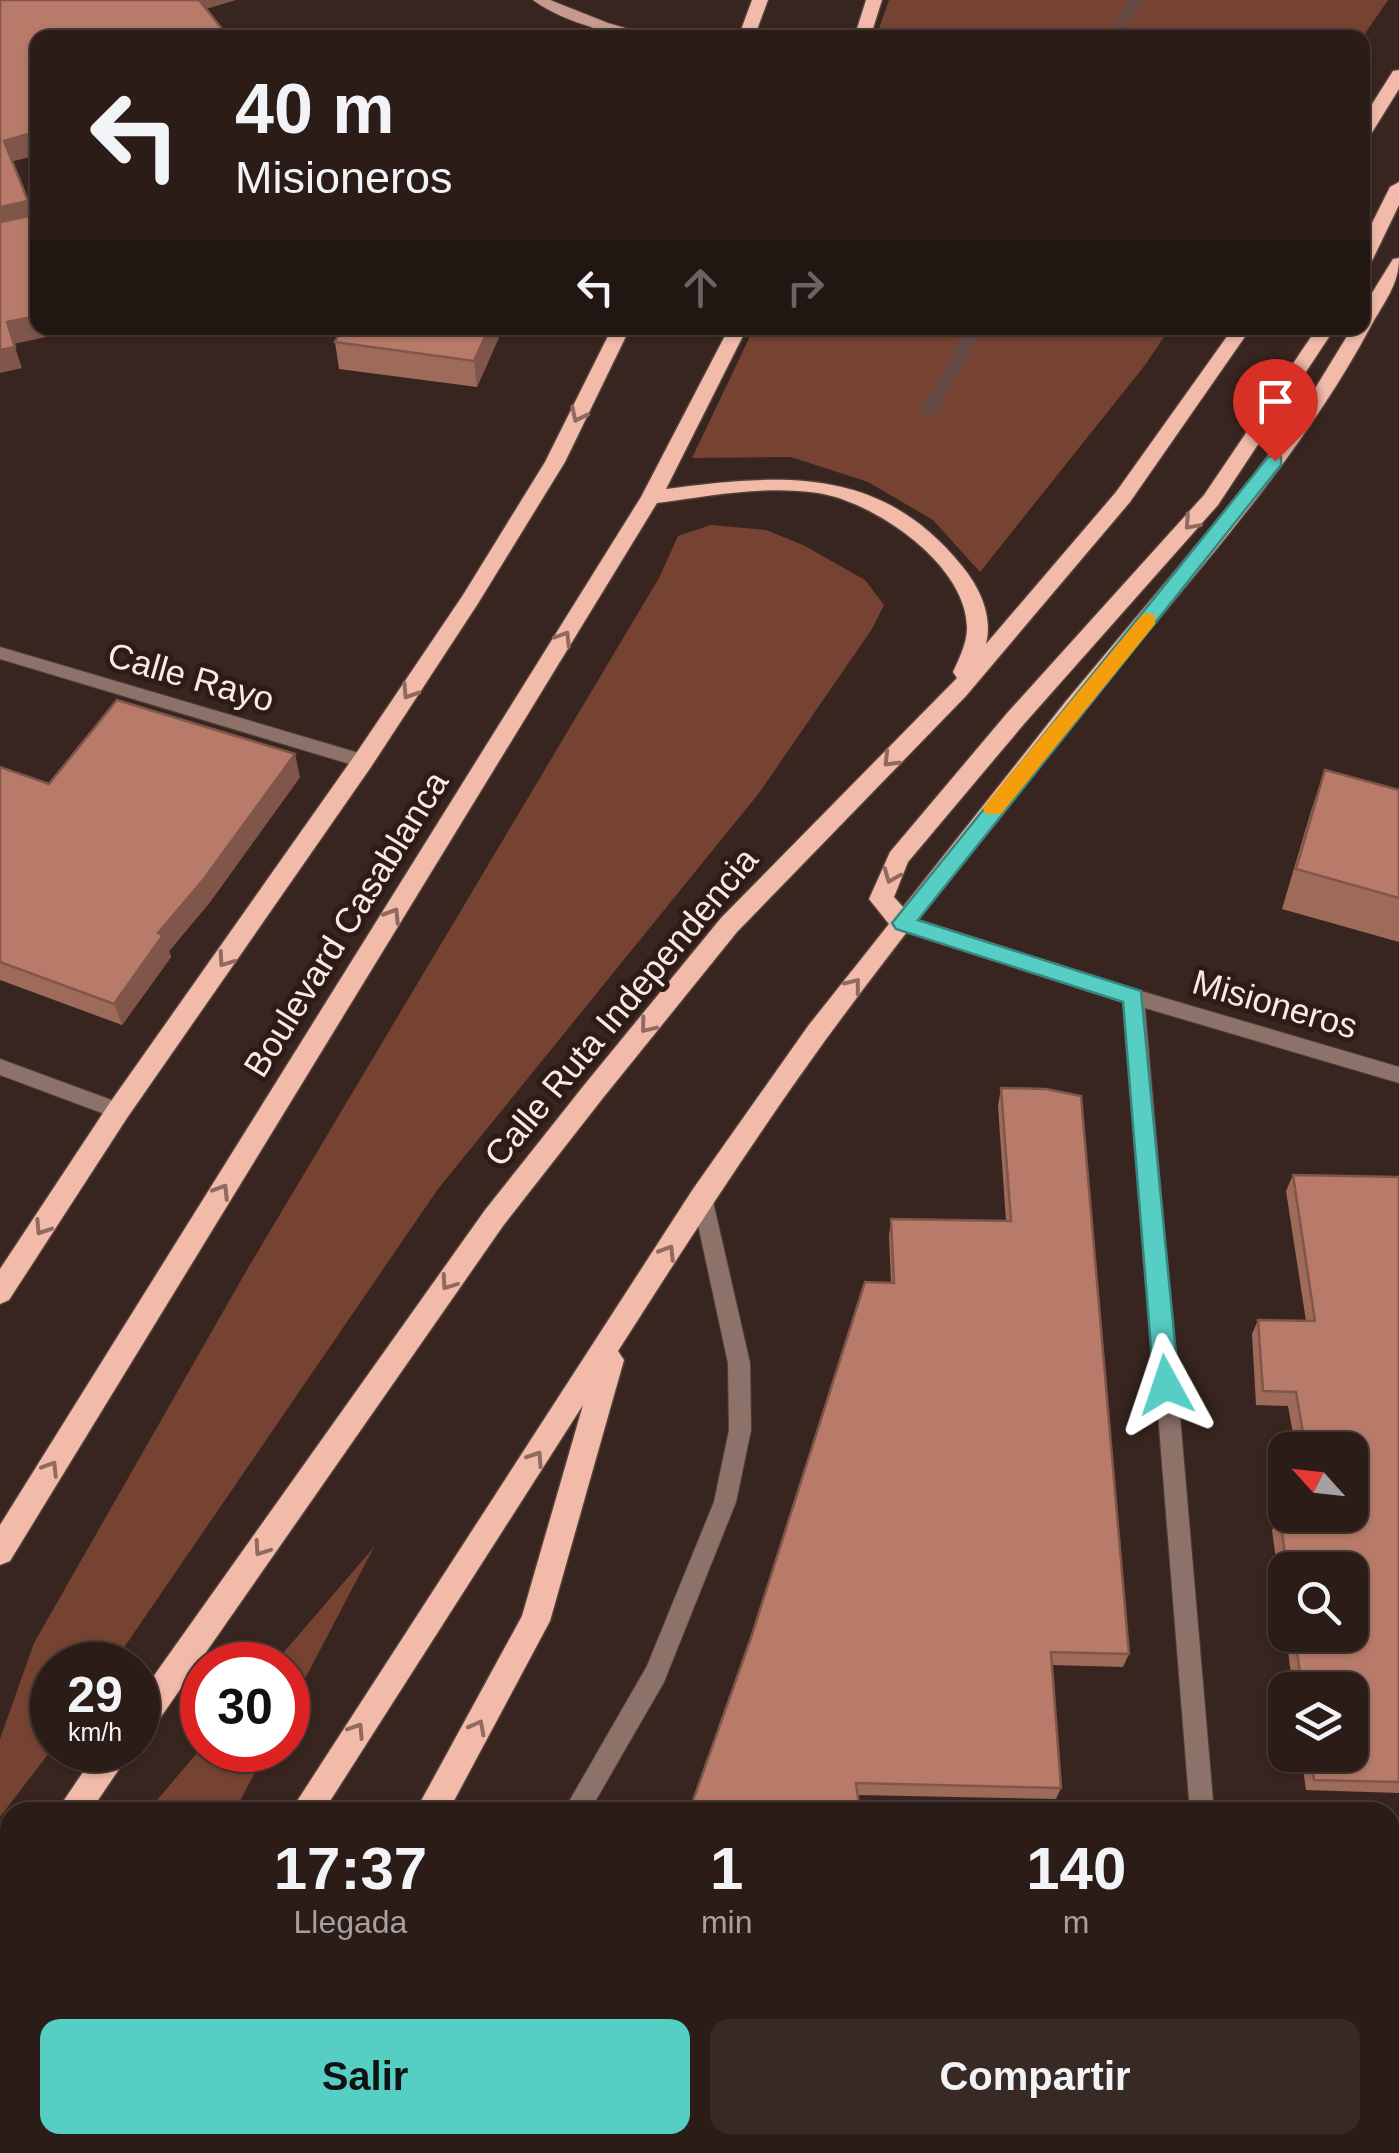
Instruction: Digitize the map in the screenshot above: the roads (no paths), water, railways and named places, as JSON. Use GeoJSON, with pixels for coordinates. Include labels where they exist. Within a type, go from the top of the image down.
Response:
{"type":"FeatureCollection","features":[{"type":"Feature","properties":{"kind":"main road"},"geometry":{"type":"LineString","coordinates":[[749,30],[760,0]]}},
{"type":"Feature","properties":{"kind":"main road"},"geometry":{"type":"LineString","coordinates":[[865,30],[874,0]]}},
{"type":"Feature","properties":{"kind":"main road"},"geometry":{"type":"LineString","coordinates":[[1370,122],[1399,74]]}},
{"type":"Feature","properties":{"kind":"main road"},"geometry":{"type":"LineString","coordinates":[[1370,246],[1399,186]]}},
{"type":"Feature","properties":{"kind":"main road"},"geometry":{"type":"LineString","coordinates":[[1370,312],[1399,263]]}},
{"type":"Feature","properties":{"kind":"main road","name":"Boulevard Casablanca"},"geometry":{"type":"LineString","coordinates":[[0,1292],[118,1111],[364,762],[555,462],[618,335]]}},
{"type":"Feature","properties":{"kind":"main road","name":"Boulevard Casablanca"},"geometry":{"type":"LineString","coordinates":[[0,1550],[651,497],[706,398],[735,335]]}},
{"type":"Feature","properties":{"kind":"main road","name":"Calle Ruta Independencia"},"geometry":{"type":"LineString","coordinates":[[160,1692],[494,1218],[594,1091],[729,925],[958,690],[1123,496],[1237,335]]}},
{"type":"Feature","properties":{"kind":"main road"},"geometry":{"type":"LineString","coordinates":[[903,923],[881,900],[898,858],[1016,718],[1210,500],[1321,335]]}},
{"type":"Feature","properties":{"kind":"main road"},"geometry":{"type":"LineString","coordinates":[[312,1802],[702,1197],[817,1033],[1074,707],[1254,490],[1316,404],[1357,335]]}},
{"type":"Feature","properties":{"kind":"main road"},"geometry":{"type":"LineString","coordinates":[[651,497],[760,485],[822,487],[903,522],[940,554],[970,590],[979,629],[958,690]]}},
{"type":"Feature","properties":{"kind":"main road"},"geometry":{"type":"LineString","coordinates":[[437,1802],[536,1622],[617,1334]]}},
{"type":"Feature","properties":{"kind":"main road"},"geometry":{"type":"LineString","coordinates":[[78,1802],[100,1772]]}},
{"type":"Feature","properties":{"kind":"street"},"geometry":{"type":"LineString","coordinates":[[540,0],[621,30]]}},
{"type":"Feature","properties":{"kind":"street"},"geometry":{"type":"LineString","coordinates":[[596,30],[604,26]]}},
{"type":"Feature","properties":{"kind":"street","name":"Calle Rayo"},"geometry":{"type":"LineString","coordinates":[[0,654],[364,762]]}},
{"type":"Feature","properties":{"kind":"street","name":"Misioneros"},"geometry":{"type":"LineString","coordinates":[[903,923],[1134,997],[1399,1075]]}},
{"type":"Feature","properties":{"kind":"street"},"geometry":{"type":"LineString","coordinates":[[1134,997],[1201,1802]]}},
{"type":"Feature","properties":{"kind":"street"},"geometry":{"type":"LineString","coordinates":[[0,1067],[118,1111]]}},
{"type":"Feature","properties":{"kind":"street"},"geometry":{"type":"LineString","coordinates":[[581,1802],[656,1674],[725,1502],[740,1430],[739,1363],[702,1197]]}},
{"type":"Feature","properties":{"kind":"waterway"},"geometry":{"type":"LineString","coordinates":[[1118,30],[1135,0]]}},
{"type":"Feature","properties":{"kind":"waterway"},"geometry":{"type":"LineString","coordinates":[[929,412],[971,335]]}}]}
